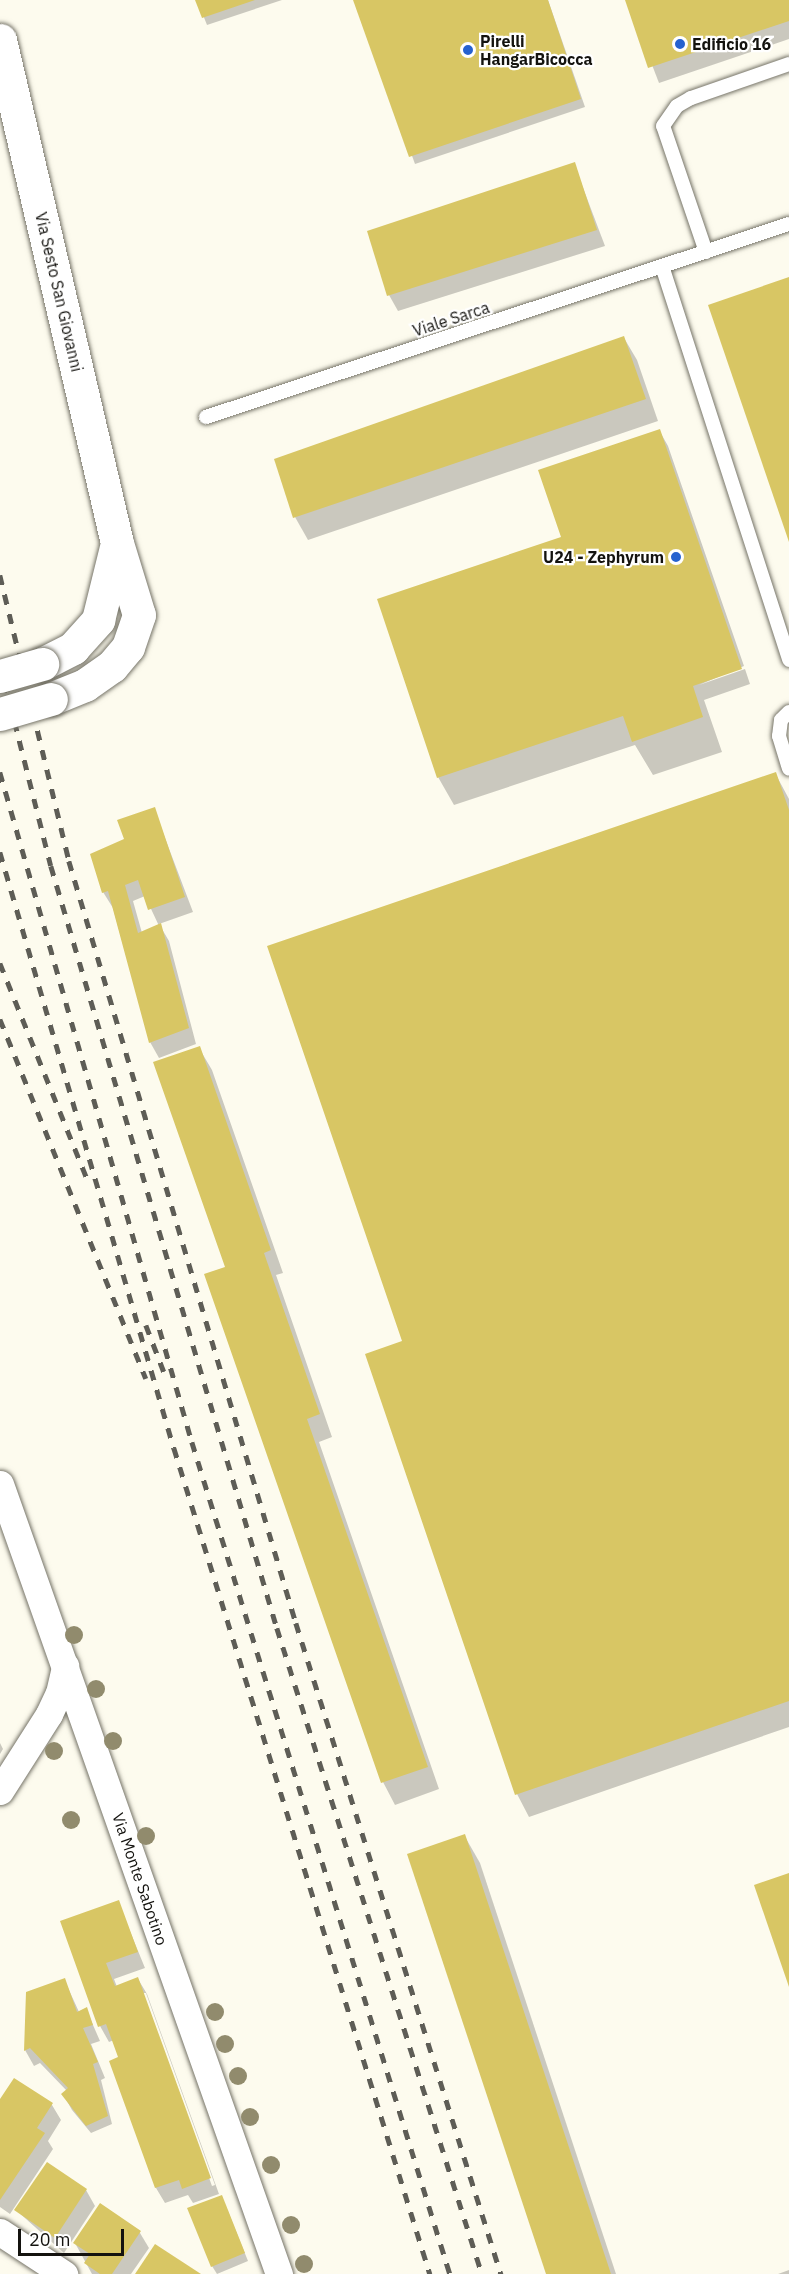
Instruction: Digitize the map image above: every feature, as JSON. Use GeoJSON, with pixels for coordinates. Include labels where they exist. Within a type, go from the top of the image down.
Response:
{"type":"FeatureCollection","features":[{"type":"Feature","properties":{"kind":"street","name":"Via Sesto San Giovanni"},"geometry":{"type":"LineString","coordinates":[[0,40],[117,543],[138,605],[134,635],[120,658],[104,674],[51,699],[0,714]]}},
{"type":"Feature","properties":{"kind":"street"},"geometry":{"type":"LineString","coordinates":[[0,676],[64,655],[91,631],[106,593],[117,543]]}},
{"type":"Feature","properties":{"kind":"street","name":"Via Monte Sabotino"},"geometry":{"type":"LineString","coordinates":[[0,1484],[279,2274]]}},
{"type":"Feature","properties":{"kind":"street"},"geometry":{"type":"LineString","coordinates":[[0,1791],[49,1714],[59,1693],[65,1666]]}},
{"type":"Feature","properties":{"kind":"street"},"geometry":{"type":"LineString","coordinates":[[49,1714],[69,1710],[84,1722]]}},
{"type":"Feature","properties":{"kind":"street"},"geometry":{"type":"LineString","coordinates":[[0,2232],[64,2274]]}},
{"type":"Feature","properties":{"kind":"lane"},"geometry":{"type":"LineString","coordinates":[[706,252],[663,126],[677,106],[691,98],[789,64]]}},
{"type":"Feature","properties":{"kind":"lane","name":"Viale Sarca"},"geometry":{"type":"LineString","coordinates":[[206,417],[789,224]]}},
{"type":"Feature","properties":{"kind":"lane"},"geometry":{"type":"LineString","coordinates":[[662,267],[789,660]]}},
{"type":"Feature","properties":{"kind":"lane"},"geometry":{"type":"LineString","coordinates":[[789,712],[779,728],[789,769]]}},
{"type":"Feature","properties":{"kind":"building"},"geometry":{"type":"Polygon","coordinates":[[[195,0],[255,0],[202,18],[195,0]]]}},
{"type":"Feature","properties":{"kind":"building","name":"Pirelli HangarBicocca"},"geometry":{"type":"Polygon","coordinates":[[[353,0],[548,0],[581,99],[409,157],[353,0]]]}},
{"type":"Feature","properties":{"kind":"building","name":"Edificio 16"},"geometry":{"type":"Polygon","coordinates":[[[625,0],[789,0],[789,21],[648,68],[625,0]]]}},
{"type":"Feature","properties":{"kind":"building"},"geometry":{"type":"Polygon","coordinates":[[[575,162],[597,230],[387,296],[367,231],[575,162]]]}},
{"type":"Feature","properties":{"kind":"building"},"geometry":{"type":"Polygon","coordinates":[[[789,277],[789,542],[708,305],[789,277]]]}},
{"type":"Feature","properties":{"kind":"building"},"geometry":{"type":"Polygon","coordinates":[[[624,336],[646,399],[293,518],[274,459],[624,336]]]}},
{"type":"Feature","properties":{"kind":"building"},"geometry":{"type":"Polygon","coordinates":[[[660,429],[742,669],[693,686],[703,717],[632,742],[623,716],[437,778],[377,599],[561,537],[538,470],[660,429]]]}},
{"type":"Feature","properties":{"kind":"building"},"geometry":{"type":"Polygon","coordinates":[[[776,772],[789,810],[789,1701],[515,1795],[365,1354],[402,1341],[267,946],[776,772]]]}},
{"type":"Feature","properties":{"kind":"building"},"geometry":{"type":"Polygon","coordinates":[[[155,807],[185,897],[148,910],[138,880],[125,885],[138,933],[161,923],[189,1028],[149,1043],[108,891],[102,893],[90,854],[124,839],[117,820],[155,807]]]}},
{"type":"Feature","properties":{"kind":"building"},"geometry":{"type":"Polygon","coordinates":[[[200,1046],[271,1250],[264,1253],[320,1414],[307,1419],[428,1767],[381,1783],[204,1274],[225,1267],[153,1062],[200,1046]]]}},
{"type":"Feature","properties":{"kind":"building"},"geometry":{"type":"Polygon","coordinates":[[[465,1834],[611,2274],[546,2274],[407,1854],[465,1834]]]}},
{"type":"Feature","properties":{"kind":"building"},"geometry":{"type":"Polygon","coordinates":[[[789,1873],[789,1987],[754,1885],[789,1873]]]}},
{"type":"Feature","properties":{"kind":"building"},"geometry":{"type":"Polygon","coordinates":[[[119,1900],[138,1952],[106,1963],[115,1986],[138,1977],[211,2178],[182,2189],[179,2180],[155,2188],[109,2061],[118,2057],[106,2024],[98,2027],[60,1921],[119,1900]]]}},
{"type":"Feature","properties":{"kind":"building"},"geometry":{"type":"Polygon","coordinates":[[[65,1978],[77,2012],[87,2007],[93,2025],[83,2028],[98,2062],[93,2064],[108,2116],[86,2126],[61,2094],[68,2088],[30,2048],[24,2051],[26,1992],[65,1978]]]}},
{"type":"Feature","properties":{"kind":"building"},"geometry":{"type":"Polygon","coordinates":[[[14,2078],[53,2103],[37,2128],[45,2133],[0,2200],[0,2099],[14,2078]]]}},
{"type":"Feature","properties":{"kind":"building"},"geometry":{"type":"Polygon","coordinates":[[[47,2162],[87,2189],[55,2238],[14,2210],[47,2162]]]}},
{"type":"Feature","properties":{"kind":"building"},"geometry":{"type":"Polygon","coordinates":[[[222,2195],[245,2253],[211,2267],[187,2208],[222,2195]]]}},
{"type":"Feature","properties":{"kind":"building"},"geometry":{"type":"Polygon","coordinates":[[[100,2203],[141,2231],[112,2274],[100,2274],[84,2263],[90,2254],[73,2243],[100,2203]]]}},
{"type":"Feature","properties":{"kind":"building"},"geometry":{"type":"Polygon","coordinates":[[[155,2244],[201,2274],[135,2274],[155,2244]]]}},
{"type":"Feature","properties":{"kind":"railway"},"geometry":{"type":"LineString","coordinates":[[0,575],[69,861],[296,1623],[501,2274]]}},
{"type":"Feature","properties":{"kind":"railway"},"geometry":{"type":"LineString","coordinates":[[0,663],[51,866],[277,1628],[482,2274]]}},
{"type":"Feature","properties":{"kind":"railway"},"geometry":{"type":"LineString","coordinates":[[0,772],[192,1442],[450,2274]]}},
{"type":"Feature","properties":{"kind":"railway"},"geometry":{"type":"LineString","coordinates":[[0,852],[174,1448],[430,2274]]}},
{"type":"Feature","properties":{"kind":"railway"},"geometry":{"type":"LineString","coordinates":[[0,963],[89,1183]]}},
{"type":"Feature","properties":{"kind":"railway"},"geometry":{"type":"LineString","coordinates":[[0,1019],[146,1379]]}},
{"type":"Feature","properties":{"kind":"railway"},"geometry":{"type":"LineString","coordinates":[[146,1325],[164,1372]]}},
{"type":"Feature","properties":{"kind":"place","name":"Edificio 16"},"geometry":{"type":"Point","coordinates":[680,44]}},
{"type":"Feature","properties":{"kind":"place","name":"Pirelli HangarBicocca"},"geometry":{"type":"Point","coordinates":[468,50]}},
{"type":"Feature","properties":{"kind":"place","name":"U24 - Zephyrum"},"geometry":{"type":"Point","coordinates":[676,557]}}]}
